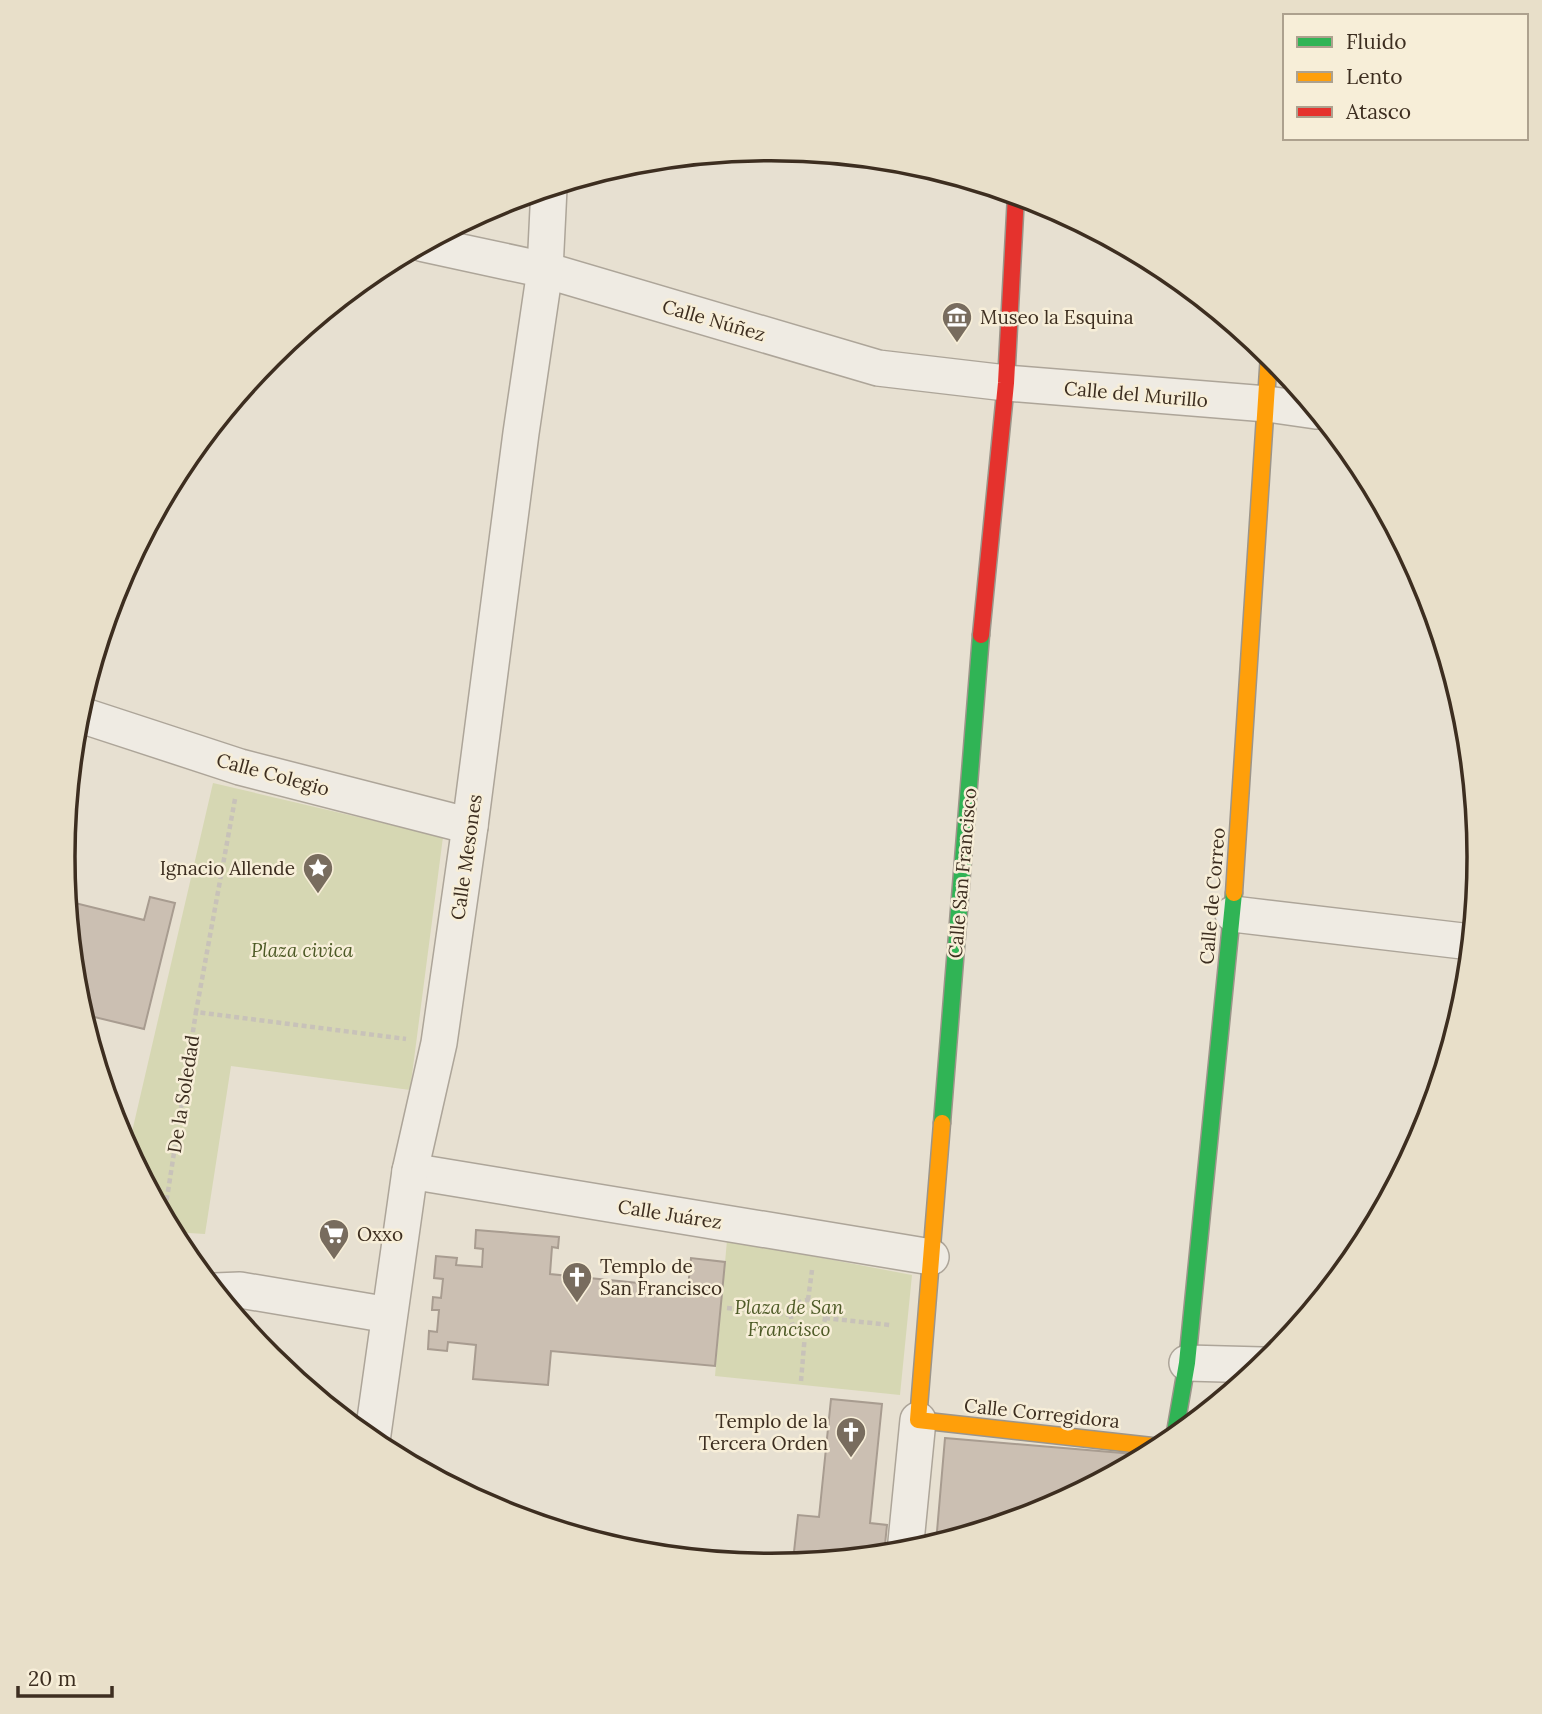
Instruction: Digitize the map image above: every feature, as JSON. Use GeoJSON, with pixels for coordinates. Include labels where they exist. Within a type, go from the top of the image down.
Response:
{"type":"FeatureCollection","features":[{"type":"Feature","properties":{"kind":"street","name":"Calle Mesones"},"geometry":{"type":"LineString","coordinates":[[374,1428],[410,1171],[439,1043],[470,826],[545,270],[549,198]]}},
{"type":"Feature","properties":{"kind":"street","name":"Calle San Francisco"},"geometry":{"type":"LineString","coordinates":[[906,1539],[987,555],[1006,383],[1015,206]]}},
{"type":"Feature","properties":{"kind":"street","name":"Calle Núñez"},"geometry":{"type":"LineString","coordinates":[[437,247],[545,270],[878,368],[1006,383]]}},
{"type":"Feature","properties":{"kind":"street","name":"Calle de Correo"},"geometry":{"type":"LineString","coordinates":[[1177,1422],[1187,1363],[1233,914],[1268,371]]}},
{"type":"Feature","properties":{"kind":"street","name":"Calle del Murillo"},"geometry":{"type":"LineString","coordinates":[[1006,383],[1303,409]]}},
{"type":"Feature","properties":{"kind":"street","name":"Calle Colegio"},"geometry":{"type":"LineString","coordinates":[[90,718],[240,767],[470,826]]}},
{"type":"Feature","properties":{"kind":"street"},"geometry":{"type":"LineString","coordinates":[[1233,914],[1462,941]]}},
{"type":"Feature","properties":{"kind":"street","name":"Calle Juárez"},"geometry":{"type":"LineString","coordinates":[[410,1171],[931,1257]]}},
{"type":"Feature","properties":{"kind":"street"},"geometry":{"type":"LineString","coordinates":[[227,1291],[240,1290],[389,1315]]}},
{"type":"Feature","properties":{"kind":"street"},"geometry":{"type":"LineString","coordinates":[[1187,1363],[1246,1365]]}},
{"type":"Feature","properties":{"kind":"street","name":"Calle Corregidora"},"geometry":{"type":"LineString","coordinates":[[918,1420],[1142,1445]]}},
{"type":"Feature","properties":{"kind":"path","name":"De la Soledad"},"geometry":{"type":"LineString","coordinates":[[166,1202],[196,1012],[240,767]]}},
{"type":"Feature","properties":{"kind":"path"},"geometry":{"type":"LineString","coordinates":[[196,1012],[439,1043]]}},
{"type":"Feature","properties":{"kind":"path"},"geometry":{"type":"LineString","coordinates":[[808,1300],[818,1304],[825,1318],[817,1332],[805,1334],[793,1325],[791,1315],[796,1306],[808,1300]]}},
{"type":"Feature","properties":{"kind":"path"},"geometry":{"type":"LineString","coordinates":[[727,1308],[791,1315]]}},
{"type":"Feature","properties":{"kind":"path"},"geometry":{"type":"LineString","coordinates":[[825,1318],[925,1329]]}},
{"type":"Feature","properties":{"kind":"path"},"geometry":{"type":"LineString","coordinates":[[801,1381],[805,1334]]}},
{"type":"Feature","properties":{"kind":"green space","name":"Plaza civica"},"geometry":{"type":"Polygon","coordinates":[[[213,783],[443,837],[410,1090],[231,1066],[205,1234],[186,1233],[168,1205],[132,1132],[213,783]]]}},
{"type":"Feature","properties":{"kind":"green space","name":"Plaza de San Francisco"},"geometry":{"type":"Polygon","coordinates":[[[727,1240],[912,1275],[900,1395],[715,1376],[727,1240]]]}},
{"type":"Feature","properties":{"kind":"building"},"geometry":{"type":"Polygon","coordinates":[[[150,897],[175,903],[144,1029],[94,1017],[81,948],[77,903],[144,920],[150,897]]]}},
{"type":"Feature","properties":{"kind":"building","name":"Templo de San Francisco"},"geometry":{"type":"Polygon","coordinates":[[[476,1230],[559,1237],[558,1248],[552,1247],[550,1274],[688,1288],[691,1258],[725,1262],[715,1366],[551,1351],[548,1385],[473,1379],[476,1345],[448,1342],[447,1351],[428,1349],[429,1331],[437,1332],[439,1310],[432,1310],[433,1297],[441,1298],[443,1279],[434,1278],[436,1256],[457,1258],[456,1265],[482,1267],[483,1249],[475,1248],[476,1230]]]}},
{"type":"Feature","properties":{"kind":"building","name":"Templo de la Tercera Orden"},"geometry":{"type":"Polygon","coordinates":[[[831,1399],[882,1404],[870,1523],[887,1525],[885,1543],[794,1552],[798,1515],[819,1517],[831,1399]]]}},
{"type":"Feature","properties":{"kind":"building"},"geometry":{"type":"Polygon","coordinates":[[[945,1438],[1129,1454],[1037,1500],[995,1516],[937,1532],[945,1438]]]}},
{"type":"Feature","properties":{"kind":"traffic: fast"},"geometry":{"type":"LineString","coordinates":[[942,1123],[981,635]]}},
{"type":"Feature","properties":{"kind":"traffic: fast"},"geometry":{"type":"LineString","coordinates":[[1177,1422],[1187,1363],[1234,893]]}},
{"type":"Feature","properties":{"kind":"traffic: slow"},"geometry":{"type":"LineString","coordinates":[[1234,893],[1268,370]]}},
{"type":"Feature","properties":{"kind":"traffic: slow"},"geometry":{"type":"LineString","coordinates":[[942,1123],[918,1420],[1142,1445]]}},
{"type":"Feature","properties":{"kind":"traffic: jam"},"geometry":{"type":"LineString","coordinates":[[981,635],[1006,383],[1015,206]]}},
{"type":"Feature","properties":{"kind":"place","name":"Museo la Esquina"},"geometry":{"type":"Point","coordinates":[957,344]}},
{"type":"Feature","properties":{"kind":"place","name":"Ignacio Allende"},"geometry":{"type":"Point","coordinates":[318,895]}},
{"type":"Feature","properties":{"kind":"place","name":"Oxxo"},"geometry":{"type":"Point","coordinates":[334,1261]}},
{"type":"Feature","properties":{"kind":"place","name":"Templo de San Francisco"},"geometry":{"type":"Point","coordinates":[577,1304]}},
{"type":"Feature","properties":{"kind":"place","name":"Templo de la Tercera Orden"},"geometry":{"type":"Point","coordinates":[851,1459]}}]}
